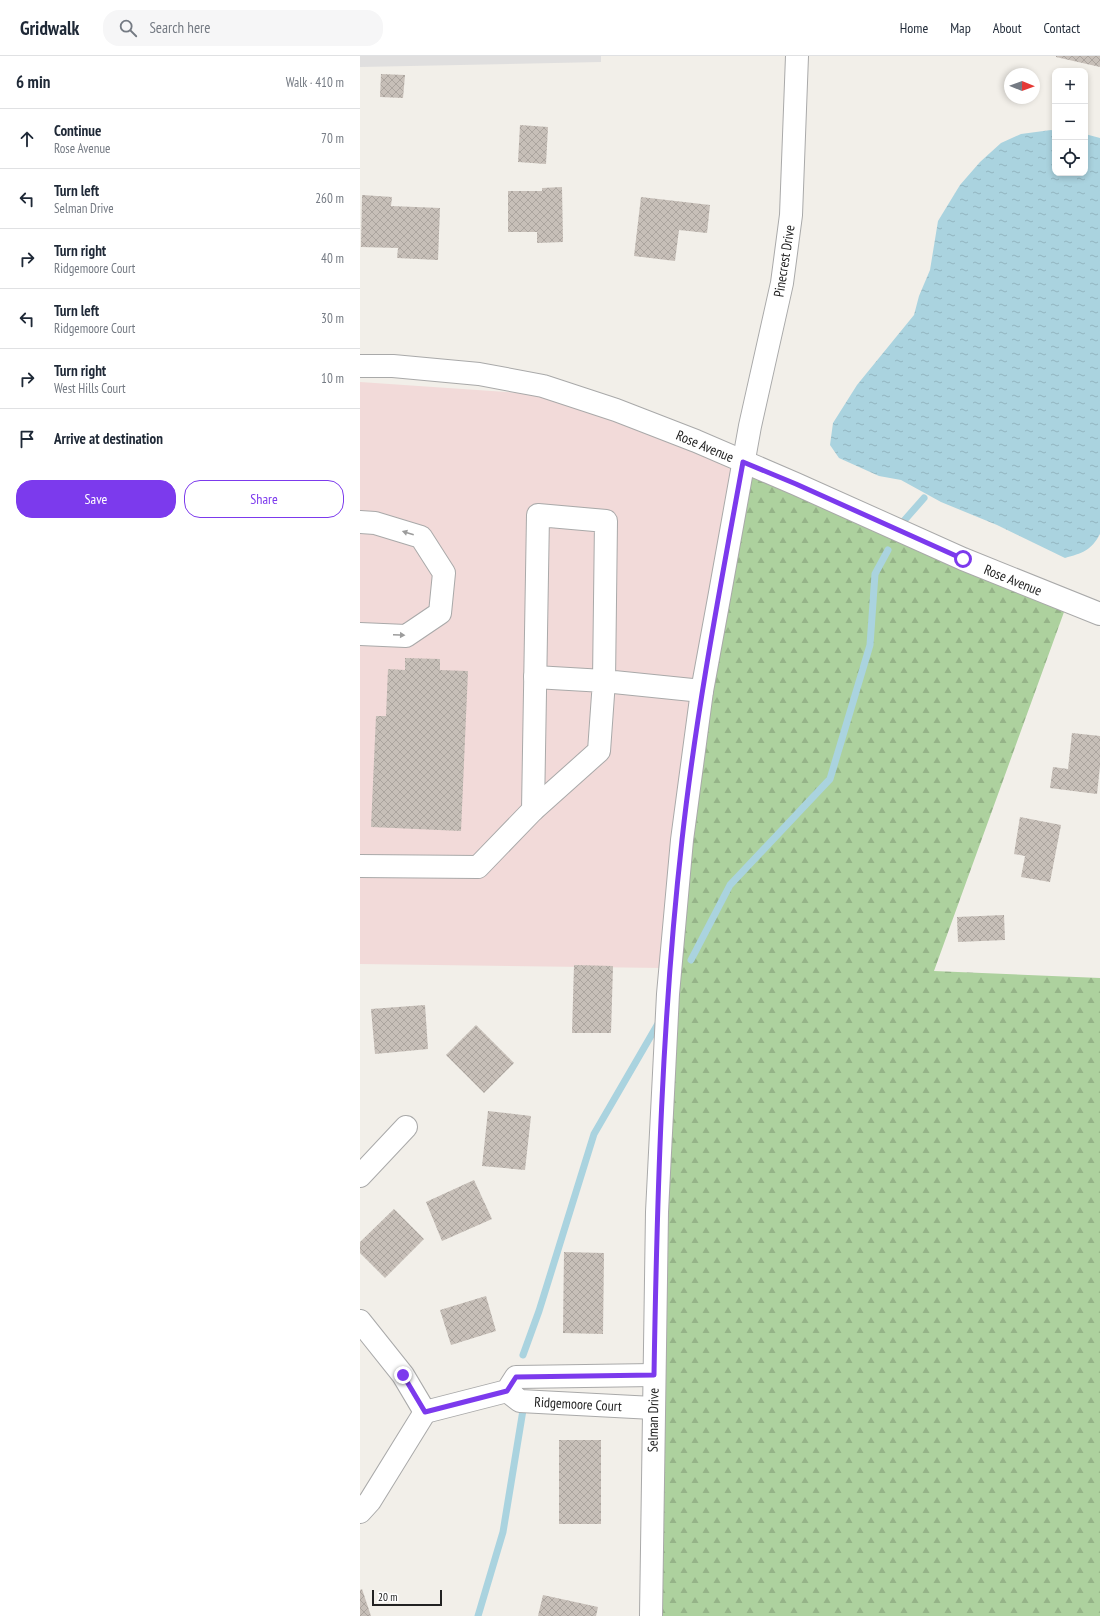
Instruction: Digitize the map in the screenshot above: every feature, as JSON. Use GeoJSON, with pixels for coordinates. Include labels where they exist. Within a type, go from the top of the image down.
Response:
{"type":"FeatureCollection","features":[{"type":"Feature","properties":{"kind":"street","name":"Pinecrest Drive"},"geometry":{"type":"LineString","coordinates":[[743,462],[782,284],[791,215],[797,56]]}},
{"type":"Feature","properties":{"kind":"street","name":"Rose Avenue"},"geometry":{"type":"LineString","coordinates":[[360,366],[393,366],[479,374],[543,386],[616,410],[696,441],[963,559],[1100,614]]}},
{"type":"Feature","properties":{"kind":"street","name":"Selman Drive"},"geometry":{"type":"LineString","coordinates":[[651,1616],[657,1212],[668,994],[682,840],[702,691],[743,462]]}},
{"type":"Feature","properties":{"kind":"street"},"geometry":{"type":"LineString","coordinates":[[360,866],[478,867],[533,810],[599,751],[604,681],[606,521],[538,515],[533,810]]}},
{"type":"Feature","properties":{"kind":"street"},"geometry":{"type":"LineString","coordinates":[[360,522],[375,523],[421,537],[444,573],[440,613],[406,636],[360,634]]}},
{"type":"Feature","properties":{"kind":"street"},"geometry":{"type":"LineString","coordinates":[[535,677],[604,681],[702,691]]}},
{"type":"Feature","properties":{"kind":"street"},"geometry":{"type":"LineString","coordinates":[[360,1176],[406,1127]]}},
{"type":"Feature","properties":{"kind":"street"},"geometry":{"type":"LineString","coordinates":[[360,1322],[403,1375],[425,1412]]}},
{"type":"Feature","properties":{"kind":"street","name":"Ridgemoore Court"},"geometry":{"type":"LineString","coordinates":[[653,1408],[520,1401],[507,1391],[516,1377],[654,1375]]}},
{"type":"Feature","properties":{"kind":"street"},"geometry":{"type":"LineString","coordinates":[[360,1512],[370,1501],[425,1412],[507,1391]]}},
{"type":"Feature","properties":{"kind":"shaded area"},"geometry":{"type":"Polygon","coordinates":[[[360,56],[601,56],[601,62],[360,67],[360,56]]]}},
{"type":"Feature","properties":{"kind":"shaded area"},"geometry":{"type":"Polygon","coordinates":[[[360,382],[548,395],[763,459],[663,968],[360,964],[360,382]]]}},
{"type":"Feature","properties":{"kind":"green space"},"geometry":{"type":"Polygon","coordinates":[[[743,462],[1068,601],[934,971],[1100,978],[1100,1616],[651,1616],[668,994],[743,462]]]}},
{"type":"Feature","properties":{"kind":"water"},"geometry":{"type":"Polygon","coordinates":[[[1052,130],[1052,176],[1088,176],[1088,135],[1100,138],[1100,534],[1097,540],[1089,548],[1076,555],[1065,558],[997,525],[941,502],[901,480],[879,476],[839,458],[830,445],[833,423],[857,385],[914,315],[919,296],[930,270],[938,221],[960,185],[980,162],[1001,143],[1021,134],[1052,130]]]}},
{"type":"Feature","properties":{"kind":"building"},"geometry":{"type":"Polygon","coordinates":[[[1100,56],[1100,67],[1056,57],[1100,56]]]}},
{"type":"Feature","properties":{"kind":"building"},"geometry":{"type":"Polygon","coordinates":[[[381,74],[405,75],[403,98],[380,97],[381,74]]]}},
{"type":"Feature","properties":{"kind":"building"},"geometry":{"type":"Polygon","coordinates":[[[520,125],[548,127],[546,164],[518,162],[520,125]]]}},
{"type":"Feature","properties":{"kind":"building"},"geometry":{"type":"Polygon","coordinates":[[[562,187],[563,242],[537,243],[537,232],[508,232],[508,191],[542,191],[542,188],[562,187]]]}},
{"type":"Feature","properties":{"kind":"building"},"geometry":{"type":"Polygon","coordinates":[[[362,195],[392,197],[391,206],[440,208],[438,260],[397,258],[398,248],[361,247],[362,195]]]}},
{"type":"Feature","properties":{"kind":"building"},"geometry":{"type":"Polygon","coordinates":[[[641,197],[710,205],[707,233],[679,230],[675,261],[634,256],[641,197]]]}},
{"type":"Feature","properties":{"kind":"building"},"geometry":{"type":"Polygon","coordinates":[[[405,658],[440,659],[440,670],[468,671],[461,831],[371,827],[376,716],[386,716],[388,669],[405,670],[405,658]]]}},
{"type":"Feature","properties":{"kind":"building"},"geometry":{"type":"Polygon","coordinates":[[[1072,733],[1100,736],[1100,766],[1097,794],[1050,788],[1053,767],[1068,769],[1072,733]]]}},
{"type":"Feature","properties":{"kind":"building"},"geometry":{"type":"Polygon","coordinates":[[[1020,817],[1061,825],[1050,882],[1021,877],[1025,856],[1014,854],[1020,817]]]}},
{"type":"Feature","properties":{"kind":"building"},"geometry":{"type":"Polygon","coordinates":[[[1004,915],[1005,940],[958,942],[957,917],[1004,915]]]}},
{"type":"Feature","properties":{"kind":"building"},"geometry":{"type":"Polygon","coordinates":[[[574,965],[613,966],[611,1033],[572,1033],[574,965]]]}},
{"type":"Feature","properties":{"kind":"building"},"geometry":{"type":"Polygon","coordinates":[[[425,1005],[428,1049],[375,1054],[371,1009],[425,1005]]]}},
{"type":"Feature","properties":{"kind":"building"},"geometry":{"type":"Polygon","coordinates":[[[476,1025],[514,1063],[484,1093],[446,1055],[476,1025]]]}},
{"type":"Feature","properties":{"kind":"building"},"geometry":{"type":"Polygon","coordinates":[[[488,1111],[531,1116],[525,1170],[482,1166],[488,1111]]]}},
{"type":"Feature","properties":{"kind":"building"},"geometry":{"type":"Polygon","coordinates":[[[474,1180],[492,1219],[442,1241],[426,1202],[474,1180]]]}},
{"type":"Feature","properties":{"kind":"building"},"geometry":{"type":"Polygon","coordinates":[[[394,1209],[424,1239],[385,1278],[360,1253],[360,1242],[394,1209]]]}},
{"type":"Feature","properties":{"kind":"building"},"geometry":{"type":"Polygon","coordinates":[[[564,1252],[604,1253],[603,1334],[563,1333],[564,1252]]]}},
{"type":"Feature","properties":{"kind":"building"},"geometry":{"type":"Polygon","coordinates":[[[486,1296],[496,1331],[451,1345],[440,1310],[486,1296]]]}},
{"type":"Feature","properties":{"kind":"building"},"geometry":{"type":"Polygon","coordinates":[[[559,1440],[601,1440],[601,1524],[559,1524],[559,1440]]]}},
{"type":"Feature","properties":{"kind":"building"},"geometry":{"type":"Polygon","coordinates":[[[362,1589],[371,1616],[360,1616],[360,1590],[362,1589]]]}},
{"type":"Feature","properties":{"kind":"building"},"geometry":{"type":"Polygon","coordinates":[[[543,1595],[598,1607],[596,1616],[538,1616],[543,1595]]]}},
{"type":"Feature","properties":{"kind":"waterway"},"geometry":{"type":"LineString","coordinates":[[902,523],[924,498]]}},
{"type":"Feature","properties":{"kind":"waterway"},"geometry":{"type":"LineString","coordinates":[[691,960],[730,885],[830,779],[870,645],[875,574],[888,550]]}},
{"type":"Feature","properties":{"kind":"waterway"},"geometry":{"type":"LineString","coordinates":[[523,1355],[539,1311],[594,1134],[659,1022]]}},
{"type":"Feature","properties":{"kind":"waterway"},"geometry":{"type":"LineString","coordinates":[[478,1616],[503,1532],[523,1410]]}},
{"type":"Feature","properties":{"kind":"route"},"geometry":{"type":"LineString","coordinates":[[403,1375],[425,1412],[507,1391],[516,1377],[654,1375],[657,1212],[668,994],[682,840],[702,691],[743,462],[796,484],[963,559]]}}]}
